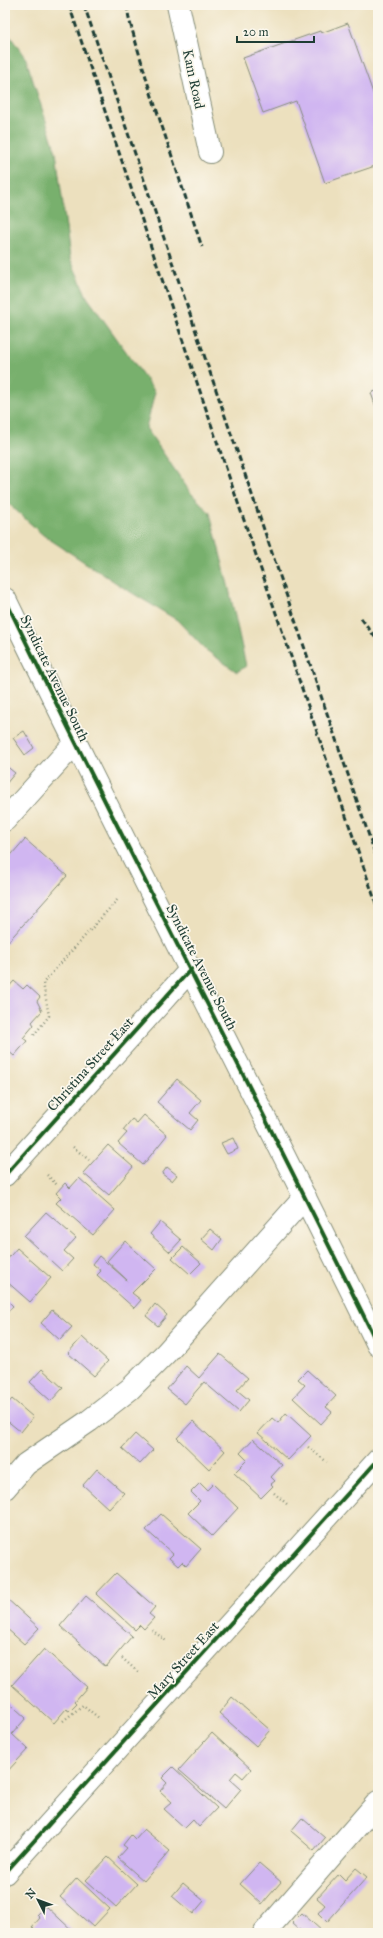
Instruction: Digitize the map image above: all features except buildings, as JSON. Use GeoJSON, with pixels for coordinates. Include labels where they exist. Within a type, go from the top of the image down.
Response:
{"type":"FeatureCollection","features":[{"type":"Feature","properties":{"kind":"street","name":"Kam Road"},"geometry":{"type":"LineString","coordinates":[[178,5],[210,152]]}},
{"type":"Feature","properties":{"kind":"street","name":"Syndicate Avenue South"},"geometry":{"type":"LineString","coordinates":[[5,599],[75,743],[306,1196],[378,1344]]}},
{"type":"Feature","properties":{"kind":"street"},"geometry":{"type":"LineString","coordinates":[[5,820],[75,743]]}},
{"type":"Feature","properties":{"kind":"street","name":"Christina Street East"},"geometry":{"type":"LineString","coordinates":[[5,1175],[191,969]]}},
{"type":"Feature","properties":{"kind":"street"},"geometry":{"type":"LineString","coordinates":[[5,1488],[26,1464],[89,1421],[130,1389],[169,1350],[306,1196]]}},
{"type":"Feature","properties":{"kind":"street","name":"Mary Street East"},"geometry":{"type":"LineString","coordinates":[[5,1873],[378,1460]]}},
{"type":"Feature","properties":{"kind":"street"},"geometry":{"type":"LineString","coordinates":[[264,1933],[378,1802]]}},
{"type":"Feature","properties":{"kind":"path"},"geometry":{"type":"LineString","coordinates":[[34,1035],[49,1016],[43,983],[118,899]]}},
{"type":"Feature","properties":{"kind":"path"},"geometry":{"type":"LineString","coordinates":[[73,1147],[89,1160]]}},
{"type":"Feature","properties":{"kind":"path"},"geometry":{"type":"LineString","coordinates":[[47,1175],[57,1184]]}},
{"type":"Feature","properties":{"kind":"path"},"geometry":{"type":"LineString","coordinates":[[308,1446],[327,1462]]}},
{"type":"Feature","properties":{"kind":"path"},"geometry":{"type":"LineString","coordinates":[[274,1493],[288,1505]]}},
{"type":"Feature","properties":{"kind":"path"},"geometry":{"type":"LineString","coordinates":[[152,1630],[166,1641]]}},
{"type":"Feature","properties":{"kind":"path"},"geometry":{"type":"LineString","coordinates":[[122,1658],[138,1672]]}},
{"type":"Feature","properties":{"kind":"path"},"geometry":{"type":"LineString","coordinates":[[63,1721],[83,1704],[100,1719]]}},
{"type":"Feature","properties":{"kind":"green space"},"geometry":{"type":"Polygon","coordinates":[[[5,35],[10,36],[26,59],[56,152],[70,258],[87,297],[155,392],[146,428],[190,492],[210,513],[246,666],[237,672],[206,650],[177,620],[124,588],[43,535],[9,504],[5,496],[5,35]]]}},
{"type":"Feature","properties":{"kind":"railway"},"geometry":{"type":"LineString","coordinates":[[69,5],[227,471],[378,909]]}},
{"type":"Feature","properties":{"kind":"railway"},"geometry":{"type":"LineString","coordinates":[[84,5],[378,862]]}},
{"type":"Feature","properties":{"kind":"railway"},"geometry":{"type":"LineString","coordinates":[[127,5],[129,19],[148,84],[202,247]]}},
{"type":"Feature","properties":{"kind":"railway"},"geometry":{"type":"LineString","coordinates":[[361,618],[378,641]]}},
{"type":"Feature","properties":{"kind":"cycle path"},"geometry":{"type":"LineString","coordinates":[[5,599],[97,786],[378,1345]]}},
{"type":"Feature","properties":{"kind":"cycle path"},"geometry":{"type":"LineString","coordinates":[[5,1175],[191,969]]}},
{"type":"Feature","properties":{"kind":"cycle path"},"geometry":{"type":"LineString","coordinates":[[5,1873],[378,1460]]}}]}
